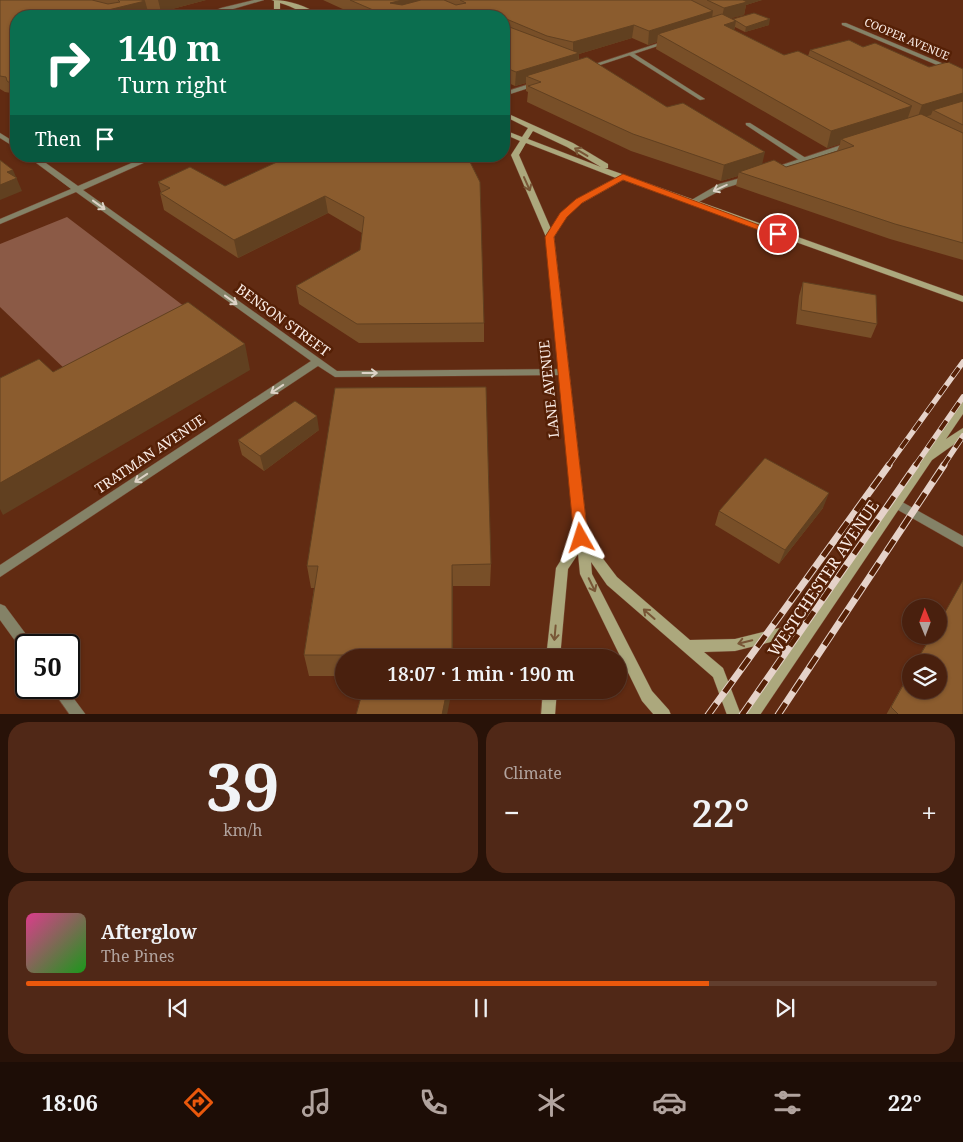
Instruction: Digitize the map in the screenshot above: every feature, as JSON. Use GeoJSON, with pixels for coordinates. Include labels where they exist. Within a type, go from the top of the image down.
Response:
{"type":"FeatureCollection","features":[{"type":"Feature","properties":{"kind":"main road"},"geometry":{"type":"LineString","coordinates":[[276,1],[292,4],[305,10]]}},
{"type":"Feature","properties":{"kind":"main road"},"geometry":{"type":"LineString","coordinates":[[129,8],[138,10]]}},
{"type":"Feature","properties":{"kind":"main road"},"geometry":{"type":"LineString","coordinates":[[510,117],[570,145],[623,177]]}},
{"type":"Feature","properties":{"kind":"main road","name":"LANE AVENUE"},"geometry":{"type":"LineString","coordinates":[[532,127],[515,155],[550,237],[562,372],[586,574],[647,696],[664,714]]}},
{"type":"Feature","properties":{"kind":"main road"},"geometry":{"type":"LineString","coordinates":[[510,135],[963,299]]}},
{"type":"Feature","properties":{"kind":"main road"},"geometry":{"type":"LineString","coordinates":[[550,237],[563,215],[579,201],[623,177]]}},
{"type":"Feature","properties":{"kind":"main road","name":"WESTCHESTER AVENUE"},"geometry":{"type":"LineString","coordinates":[[751,714],[963,406]]}},
{"type":"Feature","properties":{"kind":"main road","name":"WESTCHESTER AVENUE"},"geometry":{"type":"LineString","coordinates":[[924,461],[963,432]]}},
{"type":"Feature","properties":{"kind":"main road"},"geometry":{"type":"LineString","coordinates":[[554,649],[562,568],[581,538]]}},
{"type":"Feature","properties":{"kind":"main road","name":"LANE AVENUE"},"geometry":{"type":"LineString","coordinates":[[581,538],[612,581],[718,673],[734,714]]}},
{"type":"Feature","properties":{"kind":"main road"},"geometry":{"type":"LineString","coordinates":[[686,646],[735,645],[810,626]]}},
{"type":"Feature","properties":{"kind":"main road"},"geometry":{"type":"LineString","coordinates":[[548,714],[549,699]]}},
{"type":"Feature","properties":{"kind":"street"},"geometry":{"type":"LineString","coordinates":[[220,10],[261,0]]}},
{"type":"Feature","properties":{"kind":"street","name":"COOPER AVENUE"},"geometry":{"type":"LineString","coordinates":[[844,24],[963,74]]}},
{"type":"Feature","properties":{"kind":"street"},"geometry":{"type":"LineString","coordinates":[[576,71],[678,38]]}},
{"type":"Feature","properties":{"kind":"street"},"geometry":{"type":"LineString","coordinates":[[631,54],[702,99]]}},
{"type":"Feature","properties":{"kind":"street"},"geometry":{"type":"LineString","coordinates":[[580,62],[594,66]]}},
{"type":"Feature","properties":{"kind":"street"},"geometry":{"type":"LineString","coordinates":[[510,92],[551,79]]}},
{"type":"Feature","properties":{"kind":"street"},"geometry":{"type":"LineString","coordinates":[[748,124],[805,160]]}},
{"type":"Feature","properties":{"kind":"street"},"geometry":{"type":"LineString","coordinates":[[692,202],[722,186],[857,143]]}},
{"type":"Feature","properties":{"kind":"street","name":"BENSON STREET"},"geometry":{"type":"LineString","coordinates":[[39,162],[335,374],[562,372]]}},
{"type":"Feature","properties":{"kind":"street"},"geometry":{"type":"LineString","coordinates":[[0,222],[141,162]]}},
{"type":"Feature","properties":{"kind":"street","name":"TRATMAN AVENUE"},"geometry":{"type":"LineString","coordinates":[[0,572],[317,362]]}},
{"type":"Feature","properties":{"kind":"street"},"geometry":{"type":"LineString","coordinates":[[895,503],[963,542]]}},
{"type":"Feature","properties":{"kind":"street"},"geometry":{"type":"LineString","coordinates":[[0,610],[18,634]]}},
{"type":"Feature","properties":{"kind":"street"},"geometry":{"type":"LineString","coordinates":[[67,699],[79,714]]}},
{"type":"Feature","properties":{"kind":"shaded area"},"geometry":{"type":"Polygon","coordinates":[[[67,217],[189,310],[68,372],[0,307],[0,244],[67,217]]]}},
{"type":"Feature","properties":{"kind":"building"},"geometry":{"type":"Polygon","coordinates":[[[0,0],[92,0],[108,4],[120,2],[118,0],[145,1],[108,10],[10,10],[10,83],[6,77],[0,76],[0,0]]]}},
{"type":"Feature","properties":{"kind":"building"},"geometry":{"type":"Polygon","coordinates":[[[350,0],[402,0],[390,3],[402,5],[421,0],[444,0],[456,5],[466,3],[460,0],[691,0],[713,11],[649,31],[634,25],[573,42],[547,36],[510,21],[510,10],[373,10],[350,0]]]}},
{"type":"Feature","properties":{"kind":"building"},"geometry":{"type":"Polygon","coordinates":[[[707,0],[743,0],[747,2],[724,8],[707,0]]]}},
{"type":"Feature","properties":{"kind":"building"},"geometry":{"type":"Polygon","coordinates":[[[754,13],[770,19],[746,27],[733,19],[754,13]]]}},
{"type":"Feature","properties":{"kind":"building"},"geometry":{"type":"Polygon","coordinates":[[[722,14],[736,21],[724,25],[784,55],[798,51],[912,106],[831,131],[658,34],[722,14]]]}},
{"type":"Feature","properties":{"kind":"building"},"geometry":{"type":"Polygon","coordinates":[[[510,27],[579,53],[516,72],[510,70],[510,27]]]}},
{"type":"Feature","properties":{"kind":"building"},"geometry":{"type":"Polygon","coordinates":[[[849,40],[863,47],[875,43],[929,67],[948,62],[963,69],[963,93],[922,105],[810,50],[849,40]]]}},
{"type":"Feature","properties":{"kind":"building"},"geometry":{"type":"Polygon","coordinates":[[[587,57],[667,107],[683,103],[765,152],[724,165],[633,134],[528,86],[541,82],[526,76],[587,57]]]}},
{"type":"Feature","properties":{"kind":"building"},"geometry":{"type":"Polygon","coordinates":[[[963,101],[963,125],[933,110],[963,101]]]}},
{"type":"Feature","properties":{"kind":"building"},"geometry":{"type":"Polygon","coordinates":[[[921,114],[963,133],[963,243],[895,224],[739,172],[774,160],[786,167],[854,146],[841,139],[921,114]]]}},
{"type":"Feature","properties":{"kind":"building"},"geometry":{"type":"Polygon","coordinates":[[[0,160],[13,170],[7,172],[17,178],[0,185],[0,160]]]}},
{"type":"Feature","properties":{"kind":"building"},"geometry":{"type":"Polygon","coordinates":[[[277,162],[470,162],[480,182],[484,323],[357,324],[296,286],[360,250],[364,217],[325,196],[234,240],[160,193],[170,188],[158,182],[190,167],[225,186],[277,162]]]}},
{"type":"Feature","properties":{"kind":"building"},"geometry":{"type":"Polygon","coordinates":[[[803,282],[876,295],[877,324],[801,310],[803,282]]]}},
{"type":"Feature","properties":{"kind":"building"},"geometry":{"type":"Polygon","coordinates":[[[188,302],[245,344],[0,483],[0,378],[39,359],[53,372],[188,302]]]}},
{"type":"Feature","properties":{"kind":"building"},"geometry":{"type":"Polygon","coordinates":[[[486,387],[491,564],[452,565],[452,649],[335,649],[335,655],[304,655],[318,566],[307,566],[335,388],[486,387]]]}},
{"type":"Feature","properties":{"kind":"building"},"geometry":{"type":"Polygon","coordinates":[[[295,401],[317,416],[260,456],[238,440],[295,401]]]}},
{"type":"Feature","properties":{"kind":"building"},"geometry":{"type":"Polygon","coordinates":[[[765,458],[829,493],[785,550],[719,511],[765,458]]]}},
{"type":"Feature","properties":{"kind":"building"},"geometry":{"type":"Polygon","coordinates":[[[963,580],[963,714],[898,714],[891,707],[902,687],[902,699],[947,699],[947,654],[921,654],[927,644],[948,644],[948,607],[963,580]]]}},
{"type":"Feature","properties":{"kind":"building"},"geometry":{"type":"Polygon","coordinates":[[[360,699],[445,699],[442,714],[356,714],[360,699]]]}},
{"type":"Feature","properties":{"kind":"railway"},"geometry":{"type":"LineString","coordinates":[[888,466],[963,362]]}},
{"type":"Feature","properties":{"kind":"railway"},"geometry":{"type":"LineString","coordinates":[[915,466],[963,397]]}},
{"type":"Feature","properties":{"kind":"railway"},"geometry":{"type":"LineString","coordinates":[[943,466],[963,436]]}},
{"type":"Feature","properties":{"kind":"railway"},"geometry":{"type":"LineString","coordinates":[[709,714],[889,465]]}},
{"type":"Feature","properties":{"kind":"railway"},"geometry":{"type":"LineString","coordinates":[[743,714],[916,465]]}},
{"type":"Feature","properties":{"kind":"railway"},"geometry":{"type":"LineString","coordinates":[[779,714],[944,465]]}},
{"type":"Feature","properties":{"kind":"route"},"geometry":{"type":"LineString","coordinates":[[581,538],[568,408],[562,372],[550,237],[563,215],[579,201],[595,194],[623,177],[778,234]]}}]}
